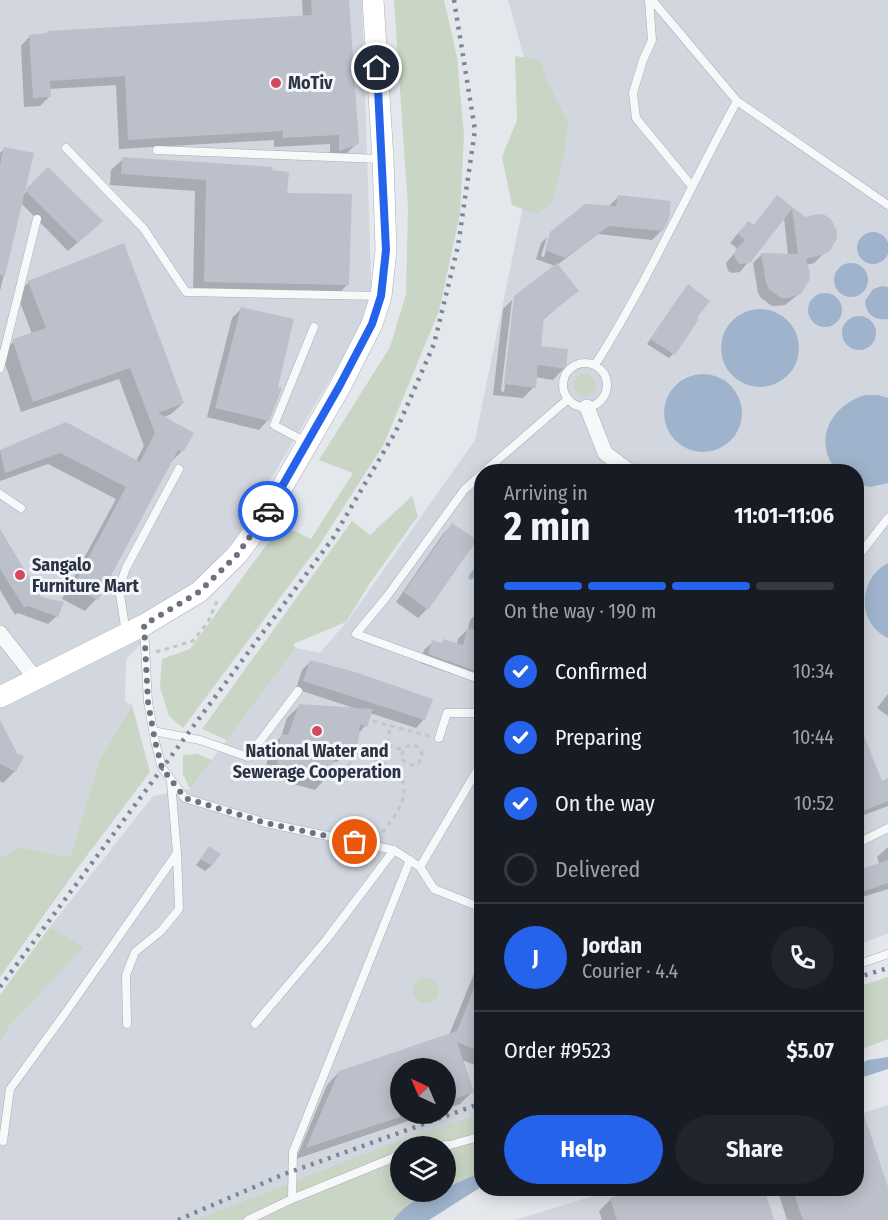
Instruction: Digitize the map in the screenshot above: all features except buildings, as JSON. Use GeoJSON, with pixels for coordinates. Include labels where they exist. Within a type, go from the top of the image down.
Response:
{"type":"FeatureCollection","features":[{"type":"Feature","properties":{"kind":"main road"},"geometry":{"type":"LineString","coordinates":[[0,697],[135,630],[199,592],[237,555],[265,517],[340,385],[372,324],[381,296],[386,250],[373,0]]}},
{"type":"Feature","properties":{"kind":"street"},"geometry":{"type":"LineString","coordinates":[[587,407],[605,453],[620,464]]}},
{"type":"Feature","properties":{"kind":"street"},"geometry":{"type":"LineString","coordinates":[[0,633],[36,679]]}},
{"type":"Feature","properties":{"kind":"lane"},"geometry":{"type":"LineString","coordinates":[[650,0],[737,101],[888,205]]}},
{"type":"Feature","properties":{"kind":"lane"},"geometry":{"type":"LineString","coordinates":[[650,0],[652,40],[633,93],[636,118],[691,185]]}},
{"type":"Feature","properties":{"kind":"lane"},"geometry":{"type":"LineString","coordinates":[[595,366],[625,316],[691,185],[737,101]]}},
{"type":"Feature","properties":{"kind":"lane"},"geometry":{"type":"LineString","coordinates":[[66,148],[144,230],[186,292],[381,296]]}},
{"type":"Feature","properties":{"kind":"lane"},"geometry":{"type":"LineString","coordinates":[[157,150],[383,159]]}},
{"type":"Feature","properties":{"kind":"lane"},"geometry":{"type":"LineString","coordinates":[[0,368],[37,219]]}},
{"type":"Feature","properties":{"kind":"lane"},"geometry":{"type":"LineString","coordinates":[[307,443],[274,425],[314,327]]}},
{"type":"Feature","properties":{"kind":"lane"},"geometry":{"type":"LineString","coordinates":[[580,364],[595,366],[604,375],[607,389],[600,401],[587,407],[573,404],[568,399],[563,386],[568,372],[580,364]]}},
{"type":"Feature","properties":{"kind":"lane"},"geometry":{"type":"LineString","coordinates":[[492,464],[568,399]]}},
{"type":"Feature","properties":{"kind":"lane"},"geometry":{"type":"LineString","coordinates":[[179,469],[126,568],[119,588],[145,655],[148,702],[162,768],[185,798],[266,823],[394,850],[420,867],[434,889],[474,905]]}},
{"type":"Feature","properties":{"kind":"lane"},"geometry":{"type":"LineString","coordinates":[[474,481],[464,490],[388,595],[356,634],[474,677]]}},
{"type":"Feature","properties":{"kind":"lane"},"geometry":{"type":"LineString","coordinates":[[0,494],[21,508]]}},
{"type":"Feature","properties":{"kind":"lane"},"geometry":{"type":"LineString","coordinates":[[864,549],[888,519]]}},
{"type":"Feature","properties":{"kind":"lane"},"geometry":{"type":"LineString","coordinates":[[153,731],[200,740],[248,757],[298,691]]}},
{"type":"Feature","properties":{"kind":"lane"},"geometry":{"type":"LineString","coordinates":[[439,738],[447,713],[474,713]]}},
{"type":"Feature","properties":{"kind":"lane"},"geometry":{"type":"LineString","coordinates":[[420,867],[474,776]]}},
{"type":"Feature","properties":{"kind":"lane"},"geometry":{"type":"LineString","coordinates":[[127,1024],[126,975],[135,952],[160,931],[179,909],[171,780]]}},
{"type":"Feature","properties":{"kind":"lane"},"geometry":{"type":"LineString","coordinates":[[864,840],[888,828]]}},
{"type":"Feature","properties":{"kind":"lane"},"geometry":{"type":"LineString","coordinates":[[255,1024],[326,940],[394,850]]}},
{"type":"Feature","properties":{"kind":"lane"},"geometry":{"type":"LineString","coordinates":[[3,1142],[10,1089],[177,853]]}},
{"type":"Feature","properties":{"kind":"lane"},"geometry":{"type":"LineString","coordinates":[[292,1199],[293,1152],[410,860]]}},
{"type":"Feature","properties":{"kind":"lane"},"geometry":{"type":"LineString","coordinates":[[864,962],[888,954]]}},
{"type":"Feature","properties":{"kind":"lane"},"geometry":{"type":"LineString","coordinates":[[456,1143],[474,1138]]}},
{"type":"Feature","properties":{"kind":"lane"},"geometry":{"type":"LineString","coordinates":[[248,1220],[292,1199],[390,1159]]}},
{"type":"Feature","properties":{"kind":"path"},"geometry":{"type":"LineString","coordinates":[[145,655],[193,640],[208,622],[220,593]]}},
{"type":"Feature","properties":{"kind":"path"},"geometry":{"type":"LineString","coordinates":[[373,721],[439,738]]}},
{"type":"Feature","properties":{"kind":"path"},"geometry":{"type":"LineString","coordinates":[[381,760],[388,745],[390,725]]}},
{"type":"Feature","properties":{"kind":"path"},"geometry":{"type":"LineString","coordinates":[[411,744],[418,746],[422,751],[421,761],[409,764],[402,757],[403,750],[411,744]]}},
{"type":"Feature","properties":{"kind":"path"},"geometry":{"type":"LineString","coordinates":[[388,745],[403,750]]}},
{"type":"Feature","properties":{"kind":"path"},"geometry":{"type":"LineString","coordinates":[[343,783],[354,752],[381,760],[399,775],[404,785],[404,795],[395,816],[384,827],[377,847]]}},
{"type":"Feature","properties":{"kind":"shaded area"},"geometry":{"type":"Polygon","coordinates":[[[0,0],[362,0],[372,309],[234,541],[126,660],[125,701],[132,705],[100,759],[70,857],[19,847],[0,858],[0,0]]]}},
{"type":"Feature","properties":{"kind":"shaded area"},"geometry":{"type":"Polygon","coordinates":[[[508,0],[888,0],[888,933],[864,943],[864,464],[474,464],[474,1156],[456,1150],[456,1136],[390,1136],[390,1158],[337,1220],[0,1220],[0,995],[50,927],[153,796],[190,789],[296,648],[320,653],[349,619],[475,440],[541,118],[508,0]]]}},
{"type":"Feature","properties":{"kind":"shaded area"},"geometry":{"type":"Polygon","coordinates":[[[888,1105],[888,1220],[515,1220],[593,1196],[864,1196],[864,1113],[888,1105]]]}},
{"type":"Feature","properties":{"kind":"green space"},"geometry":{"type":"Polygon","coordinates":[[[394,0],[444,0],[457,57],[464,135],[460,214],[439,311],[384,444],[320,544],[183,728],[169,716],[160,687],[162,659],[190,649],[281,525],[311,539],[353,473],[319,460],[390,347],[406,294],[408,208],[394,0]]]}},
{"type":"Feature","properties":{"kind":"green space"},"geometry":{"type":"Polygon","coordinates":[[[515,56],[540,60],[568,123],[563,160],[552,203],[536,214],[512,205],[502,157],[517,120],[515,56]]]}},
{"type":"Feature","properties":{"kind":"green space"},"geometry":{"type":"Polygon","coordinates":[[[585,374],[593,377],[596,385],[593,393],[585,396],[577,393],[574,385],[577,377],[585,374]]]}},
{"type":"Feature","properties":{"kind":"green space"},"geometry":{"type":"Polygon","coordinates":[[[412,496],[418,516],[370,583],[346,622],[293,644],[296,648],[227,740],[202,729],[352,521],[370,535],[412,496]]]}},
{"type":"Feature","properties":{"kind":"green space"},"geometry":{"type":"Polygon","coordinates":[[[132,705],[150,772],[0,977],[0,858],[19,847],[70,857],[100,759],[132,705]]]}},
{"type":"Feature","properties":{"kind":"green space"},"geometry":{"type":"Polygon","coordinates":[[[197,754],[212,760],[190,789],[183,774],[183,755],[197,754]]]}},
{"type":"Feature","properties":{"kind":"green space"},"geometry":{"type":"Polygon","coordinates":[[[50,927],[84,947],[9,1026],[0,1042],[0,995],[50,927]]]}},
{"type":"Feature","properties":{"kind":"green space"},"geometry":{"type":"Polygon","coordinates":[[[426,977],[436,980],[439,990],[436,1000],[426,1003],[416,1000],[413,990],[416,980],[426,977]]]}},
{"type":"Feature","properties":{"kind":"green space"},"geometry":{"type":"Polygon","coordinates":[[[888,977],[888,1039],[864,1048],[864,985],[888,977]]]}},
{"type":"Feature","properties":{"kind":"green space"},"geometry":{"type":"Polygon","coordinates":[[[474,1116],[474,1175],[456,1183],[456,1136],[414,1136],[474,1116]]]}},
{"type":"Feature","properties":{"kind":"green space"},"geometry":{"type":"Polygon","coordinates":[[[390,1144],[390,1202],[415,1202],[391,1220],[196,1220],[390,1144]]]}},
{"type":"Feature","properties":{"kind":"water"},"geometry":{"type":"Polygon","coordinates":[[[873,232],[885,236],[889,248],[885,260],[873,264],[861,260],[857,248],[861,236],[873,232]]]}},
{"type":"Feature","properties":{"kind":"water"},"geometry":{"type":"Polygon","coordinates":[[[851,263],[863,268],[868,280],[863,292],[851,297],[839,292],[834,280],[839,268],[851,263]]]}},
{"type":"Feature","properties":{"kind":"water"},"geometry":{"type":"Polygon","coordinates":[[[888,287],[888,319],[872,316],[867,310],[865,301],[873,289],[888,287]]]}},
{"type":"Feature","properties":{"kind":"water"},"geometry":{"type":"Polygon","coordinates":[[[825,293],[837,298],[842,310],[837,322],[825,327],[813,322],[808,310],[813,298],[825,293]]]}},
{"type":"Feature","properties":{"kind":"water"},"geometry":{"type":"Polygon","coordinates":[[[760,309],[775,312],[788,320],[796,333],[799,348],[796,363],[788,376],[775,384],[760,387],[745,384],[732,376],[724,363],[721,348],[724,333],[732,320],[745,312],[760,309]]]}},
{"type":"Feature","properties":{"kind":"water"},"geometry":{"type":"Polygon","coordinates":[[[859,316],[871,321],[876,333],[871,345],[859,350],[847,345],[842,333],[847,321],[859,316]]]}},
{"type":"Feature","properties":{"kind":"water"},"geometry":{"type":"Polygon","coordinates":[[[695,374],[711,374],[725,380],[736,391],[742,405],[742,421],[736,435],[725,446],[711,452],[695,452],[681,446],[670,435],[664,421],[664,405],[670,391],[681,380],[695,374]]]}},
{"type":"Feature","properties":{"kind":"water"},"geometry":{"type":"Polygon","coordinates":[[[865,395],[888,398],[888,483],[870,487],[864,486],[864,464],[833,464],[830,460],[826,448],[828,426],[842,407],[865,395]]]}},
{"type":"Feature","properties":{"kind":"water"},"geometry":{"type":"Polygon","coordinates":[[[888,563],[888,638],[870,622],[865,601],[866,590],[871,579],[888,563]]]}},
{"type":"Feature","properties":{"kind":"water"},"geometry":{"type":"Polygon","coordinates":[[[888,1057],[888,1069],[864,1077],[864,1062],[888,1057]]]}},
{"type":"Feature","properties":{"kind":"water"},"geometry":{"type":"Polygon","coordinates":[[[474,1175],[474,1191],[429,1220],[393,1220],[413,1202],[456,1202],[456,1183],[474,1175]]]}},
{"type":"Feature","properties":{"kind":"waterway"},"geometry":{"type":"LineString","coordinates":[[471,577],[474,573]]}},
{"type":"Feature","properties":{"kind":"railway"},"geometry":{"type":"LineString","coordinates":[[0,987],[333,538],[396,431],[434,344],[458,246],[475,130],[454,0]]}},
{"type":"Feature","properties":{"kind":"railway"},"geometry":{"type":"LineString","coordinates":[[864,976],[888,968]]}},
{"type":"Feature","properties":{"kind":"railway"},"geometry":{"type":"LineString","coordinates":[[178,1220],[282,1175],[474,1106]]}},
{"type":"Feature","properties":{"kind":"way so far"},"geometry":{"type":"LineString","coordinates":[[268,511],[237,555],[199,592],[144,625],[148,702],[158,754],[162,768],[185,798],[266,823],[355,842]]}},
{"type":"Feature","properties":{"kind":"place","name":"MoTiv"},"geometry":{"type":"Point","coordinates":[276,83]}},
{"type":"Feature","properties":{"kind":"place","name":"Sangalo Furniture Mart"},"geometry":{"type":"Point","coordinates":[20,575]}},
{"type":"Feature","properties":{"kind":"place","name":"National Water and Sewerage Cooperation"},"geometry":{"type":"Point","coordinates":[317,731]}},
{"type":"Feature","properties":{"kind":"route"},"geometry":{"type":"LineString","coordinates":[[268,511],[340,385],[372,324],[381,296],[386,250],[377,68]]}}]}
